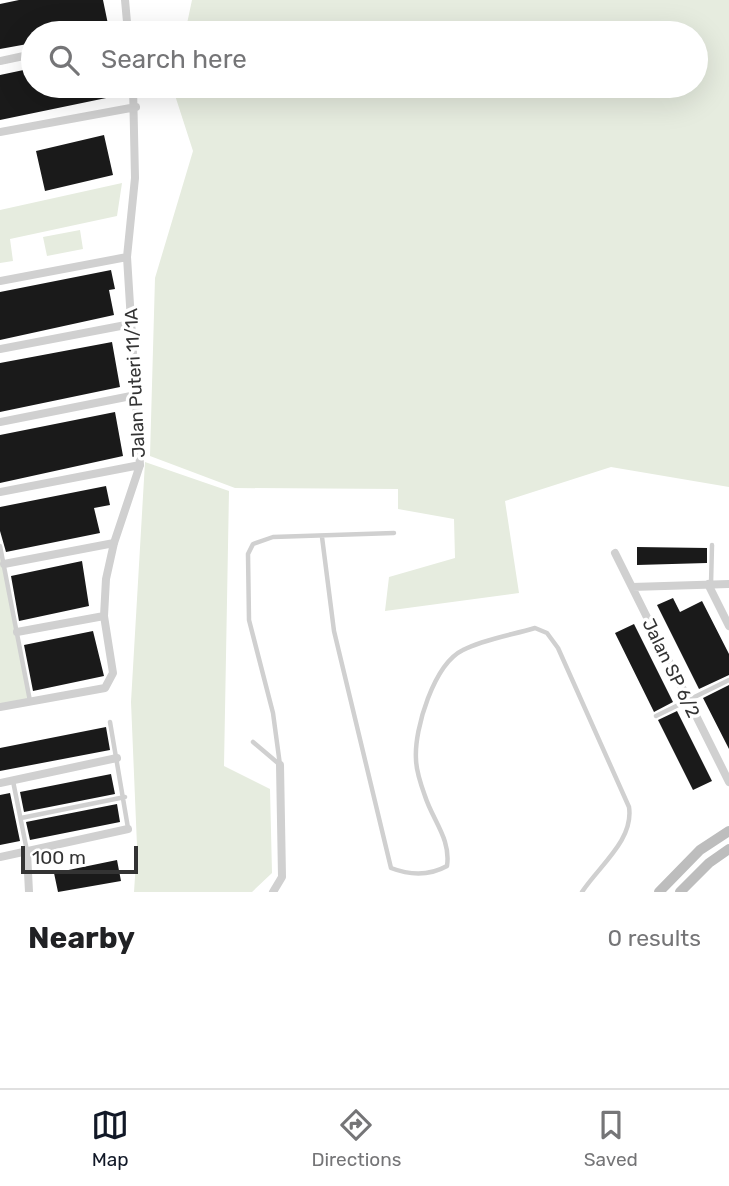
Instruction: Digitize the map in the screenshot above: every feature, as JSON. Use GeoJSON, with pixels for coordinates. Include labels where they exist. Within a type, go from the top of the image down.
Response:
{"type":"FeatureCollection","features":[{"type":"Feature","properties":{"kind":"street"},"geometry":{"type":"LineString","coordinates":[[125,0],[127,21]]}},
{"type":"Feature","properties":{"kind":"street"},"geometry":{"type":"LineString","coordinates":[[0,61],[21,57]]}},
{"type":"Feature","properties":{"kind":"street","name":"Jalan Puteri 11/1A"},"geometry":{"type":"LineString","coordinates":[[0,706],[105,688],[113,673],[104,616],[106,579],[114,543],[140,465],[127,257],[135,178],[134,98]]}},
{"type":"Feature","properties":{"kind":"street"},"geometry":{"type":"LineString","coordinates":[[0,132],[135,107]]}},
{"type":"Feature","properties":{"kind":"street"},"geometry":{"type":"LineString","coordinates":[[0,281],[127,257]]}},
{"type":"Feature","properties":{"kind":"street"},"geometry":{"type":"LineString","coordinates":[[0,349],[131,324]]}},
{"type":"Feature","properties":{"kind":"street"},"geometry":{"type":"LineString","coordinates":[[0,422],[136,394]]}},
{"type":"Feature","properties":{"kind":"street"},"geometry":{"type":"LineString","coordinates":[[0,492],[140,465]]}},
{"type":"Feature","properties":{"kind":"street"},"geometry":{"type":"LineString","coordinates":[[4,564],[114,543]]}},
{"type":"Feature","properties":{"kind":"street","name":"Jalan SP 6/2"},"geometry":{"type":"LineString","coordinates":[[615,553],[729,782]]}},
{"type":"Feature","properties":{"kind":"street"},"geometry":{"type":"LineString","coordinates":[[710,584],[729,626]]}},
{"type":"Feature","properties":{"kind":"street"},"geometry":{"type":"LineString","coordinates":[[632,587],[729,584]]}},
{"type":"Feature","properties":{"kind":"street"},"geometry":{"type":"LineString","coordinates":[[17,632],[104,616]]}},
{"type":"Feature","properties":{"kind":"street"},"geometry":{"type":"LineString","coordinates":[[0,783],[117,758]]}},
{"type":"Feature","properties":{"kind":"street"},"geometry":{"type":"LineString","coordinates":[[274,892],[282,877],[280,765]]}},
{"type":"Feature","properties":{"kind":"street"},"geometry":{"type":"LineString","coordinates":[[0,857],[128,829]]}},
{"type":"Feature","properties":{"kind":"street"},"geometry":{"type":"LineString","coordinates":[[659,892],[700,850],[729,831]]}},
{"type":"Feature","properties":{"kind":"street"},"geometry":{"type":"LineString","coordinates":[[680,892],[709,863],[729,849]]}},
{"type":"Feature","properties":{"kind":"street"},"geometry":{"type":"LineString","coordinates":[[27,852],[29,892]]}},
{"type":"Feature","properties":{"kind":"lane"},"geometry":{"type":"LineString","coordinates":[[280,765],[273,713],[249,620],[247,554],[253,544],[261,539],[394,533]]}},
{"type":"Feature","properties":{"kind":"lane"},"geometry":{"type":"LineString","coordinates":[[322,537],[334,631],[391,868],[402,873],[433,873],[447,866],[449,854],[445,838],[426,798],[416,763],[416,744],[437,673],[462,650],[535,628],[547,633],[558,648],[629,807],[630,821],[623,838],[582,892]]}},
{"type":"Feature","properties":{"kind":"lane"},"geometry":{"type":"LineString","coordinates":[[0,545],[30,701]]}},
{"type":"Feature","properties":{"kind":"lane"},"geometry":{"type":"LineString","coordinates":[[710,584],[712,545]]}},
{"type":"Feature","properties":{"kind":"lane"},"geometry":{"type":"LineString","coordinates":[[656,716],[729,680]]}},
{"type":"Feature","properties":{"kind":"lane"},"geometry":{"type":"LineString","coordinates":[[110,722],[125,797],[128,829]]}},
{"type":"Feature","properties":{"kind":"lane"},"geometry":{"type":"LineString","coordinates":[[253,742],[280,765]]}},
{"type":"Feature","properties":{"kind":"lane"},"geometry":{"type":"LineString","coordinates":[[13,780],[27,852]]}},
{"type":"Feature","properties":{"kind":"lane"},"geometry":{"type":"LineString","coordinates":[[20,818],[125,797]]}},
{"type":"Feature","properties":{"kind":"shaded area"},"geometry":{"type":"Polygon","coordinates":[[[192,0],[729,0],[729,487],[611,467],[505,501],[519,593],[385,611],[389,577],[455,558],[454,519],[398,509],[398,489],[235,488],[150,456],[155,278],[193,151],[176,98],[708,98],[708,21],[188,21],[192,0]]]}},
{"type":"Feature","properties":{"kind":"shaded area"},"geometry":{"type":"Polygon","coordinates":[[[122,183],[117,216],[10,239],[13,261],[0,263],[0,210],[122,183]]]}},
{"type":"Feature","properties":{"kind":"shaded area"},"geometry":{"type":"Polygon","coordinates":[[[80,230],[83,249],[47,256],[43,237],[80,230]]]}},
{"type":"Feature","properties":{"kind":"shaded area"},"geometry":{"type":"Polygon","coordinates":[[[145,462],[229,491],[224,766],[270,789],[272,873],[252,892],[134,892],[137,846],[131,702],[145,462]]]}},
{"type":"Feature","properties":{"kind":"shaded area"},"geometry":{"type":"Polygon","coordinates":[[[0,546],[30,701],[0,707],[0,546]]]}},
{"type":"Feature","properties":{"kind":"building"},"geometry":{"type":"Polygon","coordinates":[[[19,0],[103,0],[107,21],[21,21],[21,45],[0,49],[0,4],[19,0]]]}},
{"type":"Feature","properties":{"kind":"building"},"geometry":{"type":"Polygon","coordinates":[[[21,71],[21,98],[106,98],[0,120],[0,75],[21,71]]]}},
{"type":"Feature","properties":{"kind":"building"},"geometry":{"type":"Polygon","coordinates":[[[104,135],[113,175],[45,191],[36,151],[104,135]]]}},
{"type":"Feature","properties":{"kind":"building"},"geometry":{"type":"Polygon","coordinates":[[[111,270],[115,289],[109,290],[114,315],[0,340],[0,292],[111,270]]]}},
{"type":"Feature","properties":{"kind":"building"},"geometry":{"type":"Polygon","coordinates":[[[112,342],[120,387],[0,412],[0,363],[112,342]]]}},
{"type":"Feature","properties":{"kind":"building"},"geometry":{"type":"Polygon","coordinates":[[[115,412],[123,456],[0,483],[0,435],[115,412]]]}},
{"type":"Feature","properties":{"kind":"building"},"geometry":{"type":"Polygon","coordinates":[[[106,486],[110,505],[94,508],[100,533],[6,552],[0,531],[0,507],[106,486]]]}},
{"type":"Feature","properties":{"kind":"building"},"geometry":{"type":"Polygon","coordinates":[[[637,547],[707,548],[707,563],[637,565],[637,547]]]}},
{"type":"Feature","properties":{"kind":"building"},"geometry":{"type":"Polygon","coordinates":[[[82,561],[89,606],[19,621],[11,576],[82,561]]]}},
{"type":"Feature","properties":{"kind":"building"},"geometry":{"type":"Polygon","coordinates":[[[673,598],[680,612],[702,601],[729,654],[729,675],[699,689],[657,605],[673,598]]]}},
{"type":"Feature","properties":{"kind":"building"},"geometry":{"type":"Polygon","coordinates":[[[634,624],[673,702],[654,712],[615,633],[634,624]]]}},
{"type":"Feature","properties":{"kind":"building"},"geometry":{"type":"Polygon","coordinates":[[[93,631],[104,676],[33,691],[24,645],[93,631]]]}},
{"type":"Feature","properties":{"kind":"building"},"geometry":{"type":"Polygon","coordinates":[[[729,685],[729,749],[703,698],[729,685]]]}},
{"type":"Feature","properties":{"kind":"building"},"geometry":{"type":"Polygon","coordinates":[[[677,711],[712,781],[693,790],[658,720],[677,711]]]}},
{"type":"Feature","properties":{"kind":"building"},"geometry":{"type":"Polygon","coordinates":[[[106,727],[110,750],[0,771],[0,748],[106,727]]]}},
{"type":"Feature","properties":{"kind":"building"},"geometry":{"type":"Polygon","coordinates":[[[111,774],[115,794],[24,812],[20,792],[111,774]]]}},
{"type":"Feature","properties":{"kind":"building"},"geometry":{"type":"Polygon","coordinates":[[[10,793],[20,841],[0,845],[0,795],[10,793]]]}},
{"type":"Feature","properties":{"kind":"building"},"geometry":{"type":"Polygon","coordinates":[[[117,804],[120,822],[30,840],[26,822],[117,804]]]}},
{"type":"Feature","properties":{"kind":"building"},"geometry":{"type":"Polygon","coordinates":[[[117,860],[121,881],[58,892],[54,873],[117,860]]]}}]}
